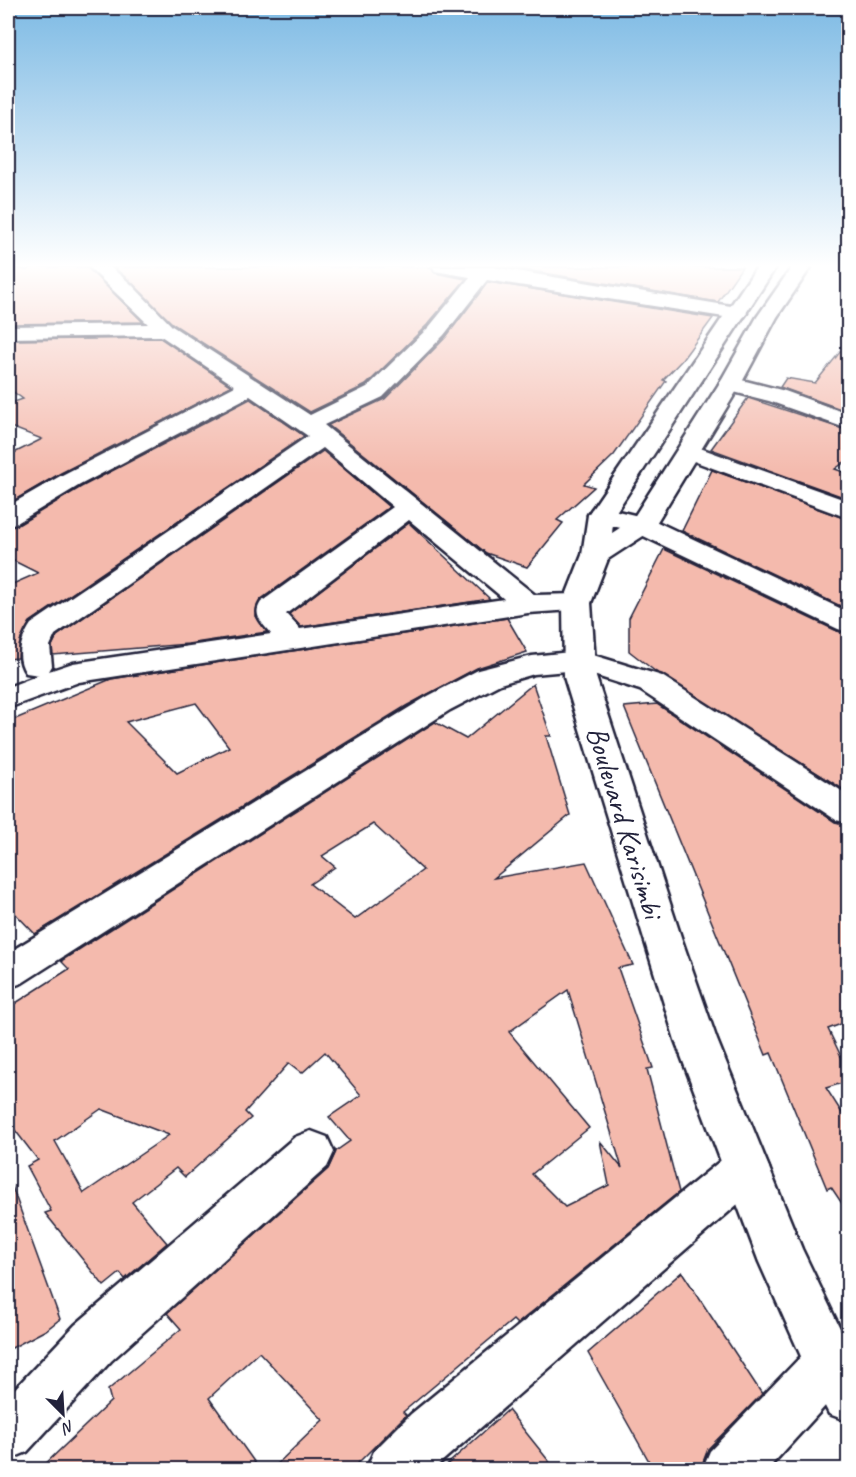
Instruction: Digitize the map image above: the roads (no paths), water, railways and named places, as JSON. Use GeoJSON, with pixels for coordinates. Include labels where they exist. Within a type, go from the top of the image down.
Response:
{"type":"FeatureCollection","features":[{"type":"Feature","properties":{"kind":"street"},"geometry":{"type":"LineString","coordinates":[[174,336],[316,430],[528,604]]}},
{"type":"Feature","properties":{"kind":"street"},"geometry":{"type":"LineString","coordinates":[[73,673],[22,664],[35,646],[42,630],[316,430],[376,391],[430,336]]}},
{"type":"Feature","properties":{"kind":"street","name":"Boulevard Karisimbi"},"geometry":{"type":"LineString","coordinates":[[721,336],[601,515],[596,555],[577,603],[580,677],[696,1041],[783,1262],[839,1379]]}},
{"type":"Feature","properties":{"kind":"street"},"geometry":{"type":"LineString","coordinates":[[596,555],[642,525],[730,384],[757,336]]}},
{"type":"Feature","properties":{"kind":"street"},"geometry":{"type":"LineString","coordinates":[[730,384],[777,396],[849,422]]}},
{"type":"Feature","properties":{"kind":"street"},"geometry":{"type":"LineString","coordinates":[[8,517],[112,458],[251,386]]}},
{"type":"Feature","properties":{"kind":"street"},"geometry":{"type":"LineString","coordinates":[[689,451],[849,510]]}},
{"type":"Feature","properties":{"kind":"street"},"geometry":{"type":"LineString","coordinates":[[292,640],[271,615],[271,608],[410,507]]}},
{"type":"Feature","properties":{"kind":"street"},"geometry":{"type":"LineString","coordinates":[[601,515],[642,525],[849,623]]}},
{"type":"Feature","properties":{"kind":"street"},"geometry":{"type":"LineString","coordinates":[[8,698],[73,673],[528,604],[577,603]]}},
{"type":"Feature","properties":{"kind":"street"},"geometry":{"type":"LineString","coordinates":[[8,972],[439,703],[489,677],[532,665],[580,660],[651,683],[849,811]]}},
{"type":"Feature","properties":{"kind":"street"},"geometry":{"type":"LineString","coordinates":[[8,1433],[93,1342],[311,1152]]}},
{"type":"Feature","properties":{"kind":"street"},"geometry":{"type":"LineString","coordinates":[[393,1470],[430,1434],[746,1168]]}},
{"type":"Feature","properties":{"kind":"street"},"geometry":{"type":"LineString","coordinates":[[729,1470],[839,1379]]}}]}
